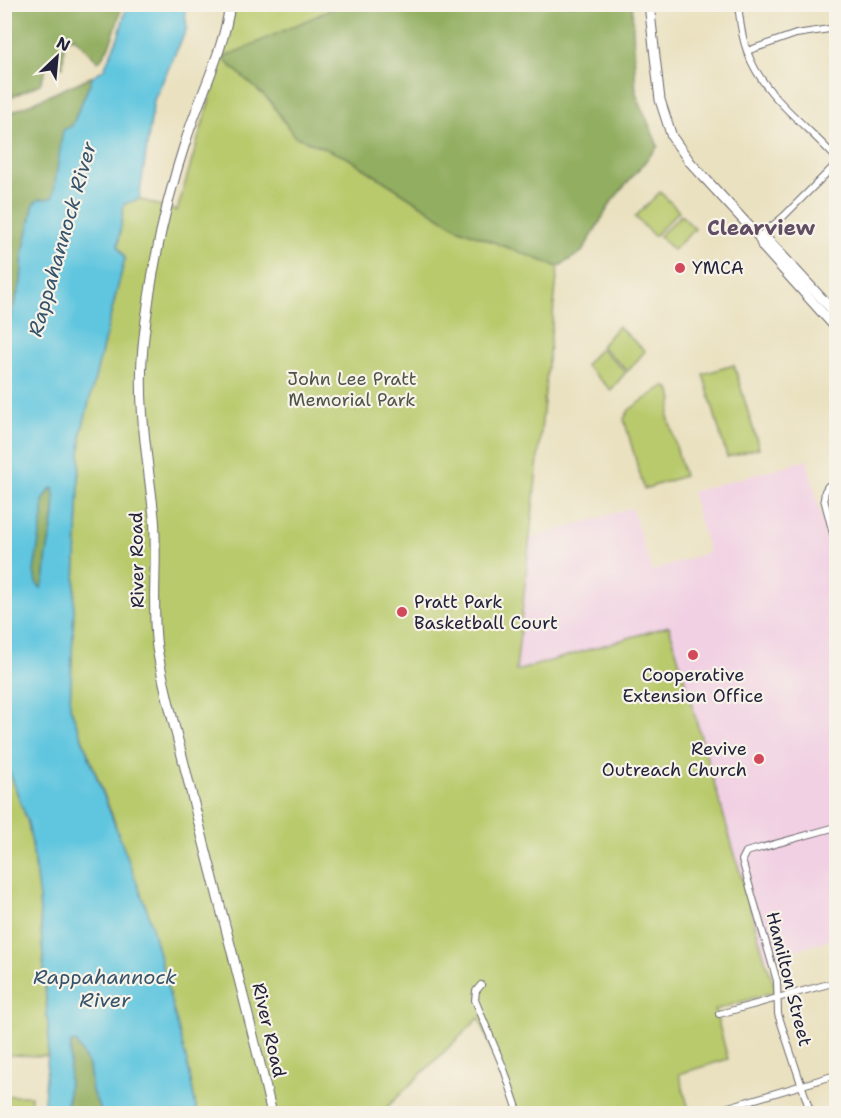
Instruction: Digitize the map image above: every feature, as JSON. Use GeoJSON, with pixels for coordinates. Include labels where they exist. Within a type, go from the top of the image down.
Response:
{"type":"FeatureCollection","features":[{"type":"Feature","properties":{"kind":"street","name":"River Road"},"geometry":{"type":"LineString","coordinates":[[230,4],[222,43],[192,121],[162,222],[142,348],[142,412],[154,528],[155,616],[158,651],[204,847],[243,990],[272,1113]]}},
{"type":"Feature","properties":{"kind":"street"},"geometry":{"type":"LineString","coordinates":[[650,4],[660,100],[672,137],[690,162],[759,237],[762,247],[837,328]]}},
{"type":"Feature","properties":{"kind":"street"},"geometry":{"type":"LineString","coordinates":[[738,4],[747,51],[757,72],[766,85],[837,158]]}},
{"type":"Feature","properties":{"kind":"street"},"geometry":{"type":"LineString","coordinates":[[747,51],[795,34],[837,28]]}},
{"type":"Feature","properties":{"kind":"street"},"geometry":{"type":"LineString","coordinates":[[759,237],[837,164]]}},
{"type":"Feature","properties":{"kind":"street"},"geometry":{"type":"LineString","coordinates":[[759,237],[768,240],[837,314]]}},
{"type":"Feature","properties":{"kind":"street"},"geometry":{"type":"LineString","coordinates":[[837,483],[828,486],[824,495],[837,545]]}},
{"type":"Feature","properties":{"kind":"street","name":"Hamilton Street"},"geometry":{"type":"LineString","coordinates":[[811,1113],[778,1014],[777,981],[742,860],[746,852],[837,827]]}},
{"type":"Feature","properties":{"kind":"street"},"geometry":{"type":"LineString","coordinates":[[719,1014],[837,982]]}},
{"type":"Feature","properties":{"kind":"street"},"geometry":{"type":"LineString","coordinates":[[481,985],[476,991],[475,998],[519,1113]]}},
{"type":"Feature","properties":{"kind":"street"},"geometry":{"type":"LineString","coordinates":[[705,1113],[837,1075]]}},
{"type":"Feature","properties":{"kind":"shaded area"},"geometry":{"type":"Polygon","coordinates":[[[807,460],[836,574],[836,938],[765,959],[669,626],[516,672],[530,539],[632,508],[652,571],[709,552],[691,492],[807,460]]]}},
{"type":"Feature","properties":{"kind":"green space"},"geometry":{"type":"Polygon","coordinates":[[[4,5],[122,5],[110,43],[98,62],[74,37],[64,41],[63,67],[48,64],[40,84],[5,100],[4,5]]]}},
{"type":"Feature","properties":{"kind":"green space"},"geometry":{"type":"Polygon","coordinates":[[[235,5],[373,5],[222,58],[235,5]]]}},
{"type":"Feature","properties":{"kind":"green space"},"geometry":{"type":"Polygon","coordinates":[[[341,5],[632,5],[636,94],[658,146],[612,201],[582,252],[558,267],[457,228],[348,158],[294,136],[270,101],[222,58],[341,5]]]}},
{"type":"Feature","properties":{"kind":"green space","name":"John Lee Pratt Memorial Park"},"geometry":{"type":"Polygon","coordinates":[[[222,58],[270,101],[294,136],[348,158],[457,228],[558,267],[516,671],[669,626],[776,991],[715,1010],[728,1059],[679,1074],[690,1113],[514,1113],[505,1081],[479,1018],[381,1113],[197,1113],[189,1070],[114,820],[70,707],[81,434],[125,258],[118,246],[124,203],[139,199],[177,211],[222,58]]]}},
{"type":"Feature","properties":{"kind":"green space"},"geometry":{"type":"Polygon","coordinates":[[[93,76],[72,126],[53,197],[34,203],[23,253],[21,282],[5,335],[5,115],[93,76]]]}},
{"type":"Feature","properties":{"kind":"green space","name":"YMCA"},"geometry":{"type":"Polygon","coordinates":[[[660,192],[679,211],[654,236],[635,217],[660,192]]]}},
{"type":"Feature","properties":{"kind":"green space","name":"YMCA"},"geometry":{"type":"Polygon","coordinates":[[[681,215],[695,229],[673,250],[659,236],[681,215]]]}},
{"type":"Feature","properties":{"kind":"green space"},"geometry":{"type":"Polygon","coordinates":[[[618,326],[645,351],[628,371],[601,346],[618,326]]]}},
{"type":"Feature","properties":{"kind":"green space"},"geometry":{"type":"Polygon","coordinates":[[[600,348],[626,372],[611,390],[585,365],[600,348]]]}},
{"type":"Feature","properties":{"kind":"green space"},"geometry":{"type":"Polygon","coordinates":[[[734,365],[759,448],[727,457],[703,374],[734,365]]]}},
{"type":"Feature","properties":{"kind":"green space"},"geometry":{"type":"Polygon","coordinates":[[[664,386],[670,389],[673,400],[668,416],[684,476],[644,489],[624,419],[629,410],[664,386]]]}},
{"type":"Feature","properties":{"kind":"green space"},"geometry":{"type":"Polygon","coordinates":[[[52,488],[55,498],[54,514],[42,588],[35,583],[34,571],[43,516],[43,500],[52,488]]]}},
{"type":"Feature","properties":{"kind":"green space"},"geometry":{"type":"Polygon","coordinates":[[[4,757],[28,823],[32,844],[39,899],[49,1041],[47,1056],[5,1055],[4,757]]]}},
{"type":"Feature","properties":{"kind":"green space"},"geometry":{"type":"Polygon","coordinates":[[[76,1042],[89,1066],[92,1091],[102,1113],[67,1114],[71,1043],[76,1042]]]}},
{"type":"Feature","properties":{"kind":"green space"},"geometry":{"type":"Polygon","coordinates":[[[5,1096],[31,1096],[30,1113],[5,1113],[5,1096]]]}},
{"type":"Feature","properties":{"kind":"water","name":"Rappahannock River"},"geometry":{"type":"Polygon","coordinates":[[[127,5],[184,5],[187,28],[154,100],[139,199],[124,204],[118,246],[125,258],[81,434],[70,707],[148,912],[189,1070],[197,1113],[102,1113],[92,1091],[89,1066],[76,1042],[71,1043],[67,1113],[43,1113],[49,1041],[39,899],[28,823],[4,757],[5,335],[21,282],[23,253],[34,203],[40,199],[53,197],[63,130],[72,126],[93,76],[104,69],[119,35],[127,5]],[[53,488],[43,501],[43,516],[34,571],[36,583],[41,588],[45,576],[54,514],[53,488]]]}},
{"type":"Feature","properties":{"kind":"place","name":"YMCA"},"geometry":{"type":"Point","coordinates":[680,268]}},
{"type":"Feature","properties":{"kind":"place","name":"Pratt Park Basketball Court"},"geometry":{"type":"Point","coordinates":[402,612]}},
{"type":"Feature","properties":{"kind":"place","name":"Cooperative Extension Office"},"geometry":{"type":"Point","coordinates":[693,655]}},
{"type":"Feature","properties":{"kind":"place","name":"Revive Outreach Church"},"geometry":{"type":"Point","coordinates":[759,759]}},
{"type":"Feature","properties":{"kind":"district","name":"Clearview"},"geometry":{"type":"Point","coordinates":[761,228]}}]}
